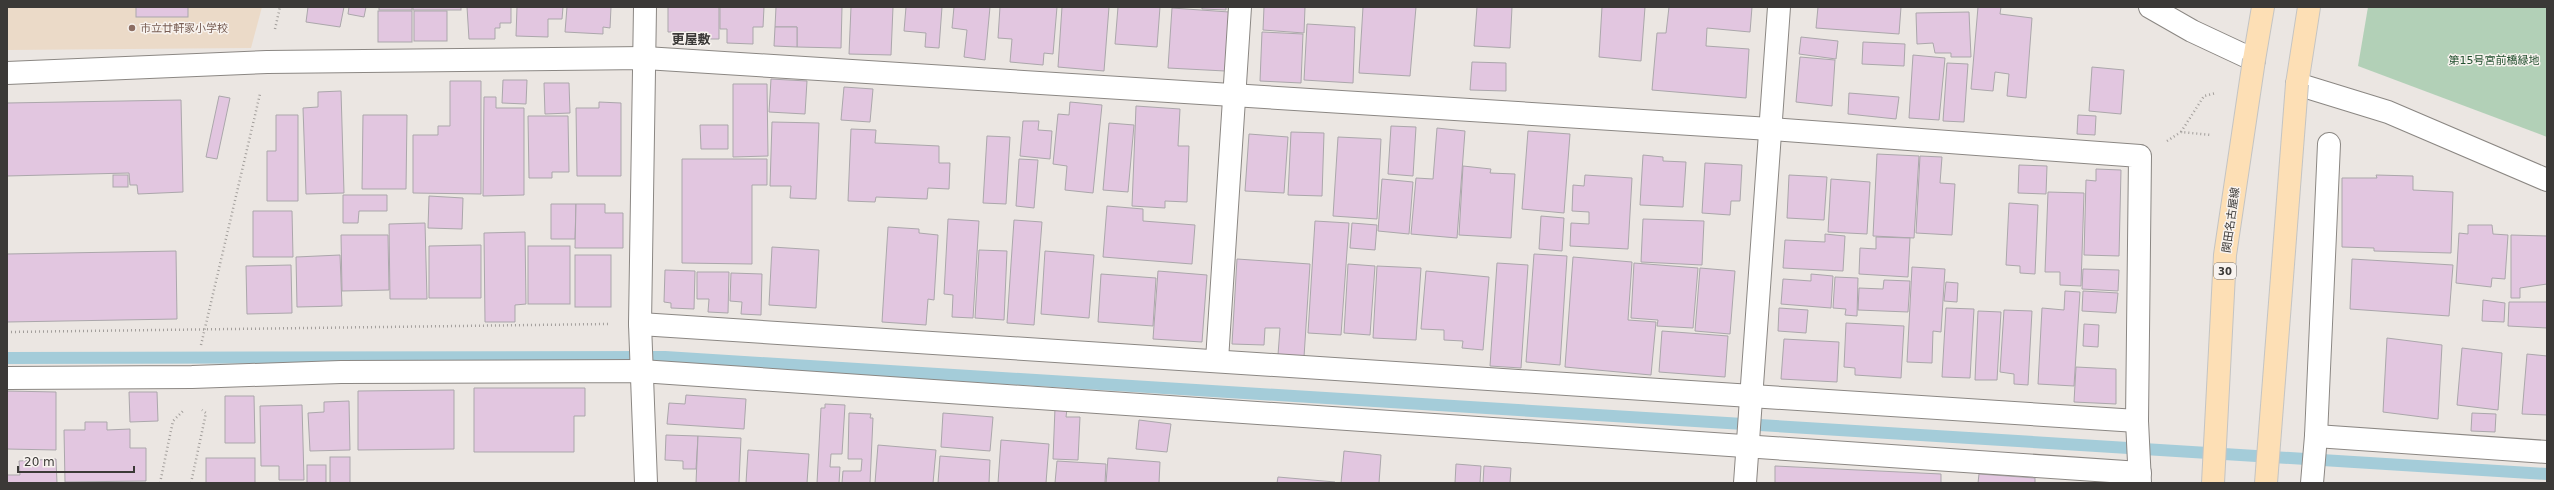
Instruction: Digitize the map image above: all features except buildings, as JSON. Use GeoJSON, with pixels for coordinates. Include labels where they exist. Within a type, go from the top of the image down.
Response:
{"type":"FeatureCollection","features":[{"type":"Feature","properties":{"kind":"main road","name":"関田名古屋線"},"geometry":{"type":"LineString","coordinates":[[2213,483],[2226,255],[2263,7]]}},
{"type":"Feature","properties":{"kind":"main road"},"geometry":{"type":"LineString","coordinates":[[2266,483],[2297,84],[2309,7]]}},
{"type":"Feature","properties":{"kind":"street"},"geometry":{"type":"LineString","coordinates":[[645,7],[640,324],[646,483]]}},
{"type":"Feature","properties":{"kind":"street"},"geometry":{"type":"LineString","coordinates":[[1217,360],[1236,96],[1240,7]]}},
{"type":"Feature","properties":{"kind":"street"},"geometry":{"type":"LineString","coordinates":[[1745,483],[1780,7]]}},
{"type":"Feature","properties":{"kind":"street"},"geometry":{"type":"LineString","coordinates":[[2150,7],[2192,30],[2254,60]]}},
{"type":"Feature","properties":{"kind":"street"},"geometry":{"type":"LineString","coordinates":[[7,73],[267,62],[645,58],[1770,130],[2140,156],[2137,425],[2140,473],[1748,448],[1099,401],[641,371],[341,372],[192,377],[7,378]]}},
{"type":"Feature","properties":{"kind":"street"},"geometry":{"type":"LineString","coordinates":[[2297,84],[2388,112],[2547,180]]}},
{"type":"Feature","properties":{"kind":"street"},"geometry":{"type":"LineString","coordinates":[[2312,478],[2316,438],[2329,144]]}},
{"type":"Feature","properties":{"kind":"street"},"geometry":{"type":"LineString","coordinates":[[640,324],[1752,395],[2137,425]]}},
{"type":"Feature","properties":{"kind":"street"},"geometry":{"type":"LineString","coordinates":[[2316,438],[2547,452]]}},
{"type":"Feature","properties":{"kind":"path"},"geometry":{"type":"LineString","coordinates":[[205,330],[267,62]]}},
{"type":"Feature","properties":{"kind":"path"},"geometry":{"type":"LineString","coordinates":[[2181,132],[2204,96]]}},
{"type":"Feature","properties":{"kind":"path"},"geometry":{"type":"LineString","coordinates":[[7,332],[640,324]]}},
{"type":"Feature","properties":{"kind":"path"},"geometry":{"type":"LineString","coordinates":[[160,483],[173,421],[191,403],[192,377]]}},
{"type":"Feature","properties":{"kind":"path"},"geometry":{"type":"LineString","coordinates":[[191,403],[206,413],[191,483]]}},
{"type":"Feature","properties":{"kind":"shaded area","name":"市立廿軒家小学校"},"geometry":{"type":"Polygon","coordinates":[[[7,7],[262,7],[251,48],[7,50],[7,7]]]}},
{"type":"Feature","properties":{"kind":"green space","name":"第15号宮前橋緑地"},"geometry":{"type":"Polygon","coordinates":[[[2368,7],[2547,7],[2547,137],[2358,66],[2368,7]]]}},
{"type":"Feature","properties":{"kind":"waterway"},"geometry":{"type":"LineString","coordinates":[[7,358],[665,357],[2547,474]]}},
{"type":"Feature","properties":{"kind":"place","name":"市立廿軒家小学校"},"geometry":{"type":"Point","coordinates":[132,28]}},
{"type":"Feature","properties":{"kind":"district","name":"更屋敷"},"geometry":{"type":"Point","coordinates":[691,39]}}]}
